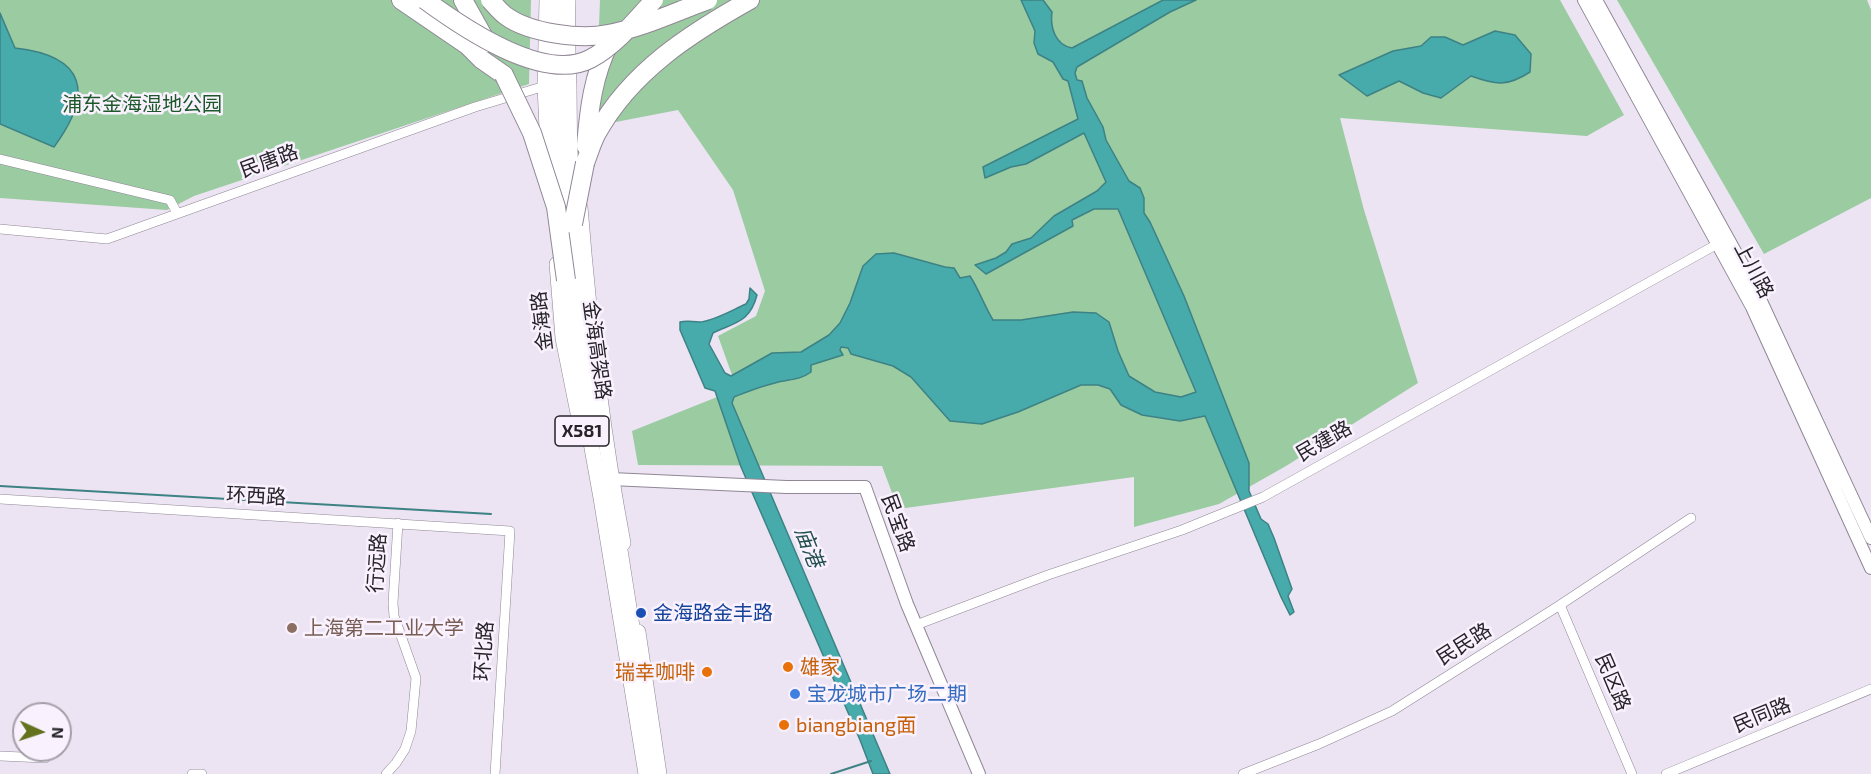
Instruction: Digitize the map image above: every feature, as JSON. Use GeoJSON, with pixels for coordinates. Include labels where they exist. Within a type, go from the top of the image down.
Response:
{"type":"FeatureCollection","features":[{"type":"Feature","properties":{"kind":"highway"},"geometry":{"type":"LineString","coordinates":[[401,0],[467,45],[481,59],[504,75]]}},
{"type":"Feature","properties":{"kind":"highway"},"geometry":{"type":"LineString","coordinates":[[425,0],[446,16],[492,43],[523,57],[563,66],[590,59],[615,40],[654,0]]}},
{"type":"Feature","properties":{"kind":"highway"},"geometry":{"type":"LineString","coordinates":[[463,0],[504,75],[532,133],[556,207],[566,280]]}},
{"type":"Feature","properties":{"kind":"highway"},"geometry":{"type":"LineString","coordinates":[[490,0],[507,17],[541,31],[560,35],[606,35],[646,24],[708,0]]}},
{"type":"Feature","properties":{"kind":"highway"},"geometry":{"type":"LineString","coordinates":[[573,224],[585,163],[589,107],[602,58],[611,39],[643,0]]}},
{"type":"Feature","properties":{"kind":"highway"},"geometry":{"type":"LineString","coordinates":[[585,163],[597,134],[630,86],[661,58],[701,28],[749,0]]}},
{"type":"Feature","properties":{"kind":"main road","name":"金海路"},"geometry":{"type":"LineString","coordinates":[[547,0],[545,86],[548,155],[563,338],[605,539],[641,774]]}},
{"type":"Feature","properties":{"kind":"main road","name":"金海高架路"},"geometry":{"type":"LineString","coordinates":[[556,0],[556,126],[566,280],[574,348],[646,774]]}},
{"type":"Feature","properties":{"kind":"main road","name":"金海高架路"},"geometry":{"type":"LineString","coordinates":[[570,0],[569,146],[573,224],[582,318],[595,408],[629,601],[654,774]]}},
{"type":"Feature","properties":{"kind":"main road","name":"X581"},"geometry":{"type":"LineString","coordinates":[[570,0],[576,149],[586,279],[611,479],[636,615],[659,774]]}},
{"type":"Feature","properties":{"kind":"street","name":"上川路"},"geometry":{"type":"LineString","coordinates":[[1584,0],[1623,58]]}},
{"type":"Feature","properties":{"kind":"street","name":"上川路"},"geometry":{"type":"LineString","coordinates":[[1596,0],[1623,58],[1722,241],[1871,568]]}},
{"type":"Feature","properties":{"kind":"street","name":"民唐路"},"geometry":{"type":"LineString","coordinates":[[0,229],[107,239],[475,107],[545,86]]}},
{"type":"Feature","properties":{"kind":"street"},"geometry":{"type":"LineString","coordinates":[[0,159],[170,200],[177,213]]}},
{"type":"Feature","properties":{"kind":"street","name":"上川路"},"geometry":{"type":"LineString","coordinates":[[1722,241],[1753,284],[1871,538]]}},
{"type":"Feature","properties":{"kind":"street","name":"民建路"},"geometry":{"type":"LineString","coordinates":[[916,625],[1048,575],[1182,530],[1263,497],[1722,241]]}},
{"type":"Feature","properties":{"kind":"street","name":"民宝路"},"geometry":{"type":"LineString","coordinates":[[611,479],[865,488],[916,625],[979,774]]}},
{"type":"Feature","properties":{"kind":"street","name":"环西路"},"geometry":{"type":"LineString","coordinates":[[0,499],[510,531]]}},
{"type":"Feature","properties":{"kind":"street","name":"民民路"},"geometry":{"type":"LineString","coordinates":[[1243,774],[1319,744],[1392,711],[1560,605],[1690,519]]}},
{"type":"Feature","properties":{"kind":"street","name":"行远路"},"geometry":{"type":"LineString","coordinates":[[386,774],[405,748],[411,731],[416,678],[394,616],[398,523]]}},
{"type":"Feature","properties":{"kind":"street","name":"环北路"},"geometry":{"type":"LineString","coordinates":[[495,774],[510,531]]}},
{"type":"Feature","properties":{"kind":"street","name":"民区路"},"geometry":{"type":"LineString","coordinates":[[1560,605],[1632,774]]}},
{"type":"Feature","properties":{"kind":"street","name":"民同路"},"geometry":{"type":"LineString","coordinates":[[1666,774],[1871,689]]}},
{"type":"Feature","properties":{"kind":"street"},"geometry":{"type":"LineString","coordinates":[[192,774],[202,774]]}},
{"type":"Feature","properties":{"kind":"green space","name":"浦东金海湿地公园"},"geometry":{"type":"Polygon","coordinates":[[[0,0],[531,0],[529,84],[194,196],[167,210],[0,198],[0,0]]]}},
{"type":"Feature","properties":{"kind":"green space"},"geometry":{"type":"Polygon","coordinates":[[[600,0],[1560,0],[1624,115],[1587,136],[1340,118],[1364,210],[1418,383],[1286,466],[1219,504],[1134,527],[1134,477],[898,509],[882,466],[638,465],[632,431],[737,389],[718,336],[756,316],[765,291],[733,190],[678,110],[595,126],[600,0]]]}},
{"type":"Feature","properties":{"kind":"green space"},"geometry":{"type":"Polygon","coordinates":[[[1617,0],[1867,0],[1871,10],[1871,198],[1764,254],[1617,0]]]}},
{"type":"Feature","properties":{"kind":"shaded area"},"geometry":{"type":"Polygon","coordinates":[[[1021,0],[1043,0],[1052,12],[1053,29],[1058,39],[1072,48],[1163,0],[1196,0],[1170,12],[1077,67],[1075,73],[1077,80],[1082,81],[1087,98],[1103,127],[1106,140],[1129,181],[1140,188],[1144,198],[1144,213],[1184,296],[1249,463],[1249,491],[1261,519],[1268,524],[1274,538],[1292,589],[1288,596],[1294,612],[1290,615],[1281,597],[1205,416],[1180,421],[1142,415],[1121,405],[1110,389],[1098,385],[1081,385],[1018,412],[982,424],[950,421],[911,377],[893,366],[851,354],[848,348],[841,347],[843,355],[811,365],[811,372],[806,375],[749,391],[734,397],[732,403],[890,774],[873,774],[741,467],[715,391],[705,388],[680,330],[680,322],[710,320],[746,304],[750,288],[757,295],[746,316],[713,333],[709,344],[725,373],[731,376],[772,353],[801,352],[829,335],[840,323],[850,303],[863,266],[876,254],[894,253],[954,268],[960,278],[970,276],[993,320],[1021,320],[1073,312],[1096,313],[1109,322],[1129,376],[1155,392],[1181,397],[1196,392],[1118,209],[1094,209],[1072,220],[1073,226],[986,274],[975,265],[996,258],[1006,252],[1012,244],[1031,238],[1054,216],[1097,191],[1106,182],[1084,133],[1026,164],[1011,167],[985,178],[983,167],[1078,119],[1068,81],[1063,79],[1053,62],[1038,54],[1034,43],[1035,31],[1021,0]]]}},
{"type":"Feature","properties":{"kind":"shaded area"},"geometry":{"type":"Polygon","coordinates":[[[0,13],[15,48],[39,52],[57,59],[69,69],[76,80],[78,94],[75,110],[67,128],[54,147],[0,124],[0,13]]]}},
{"type":"Feature","properties":{"kind":"shaded area"},"geometry":{"type":"Polygon","coordinates":[[[1495,31],[1515,35],[1531,54],[1530,72],[1515,80],[1501,83],[1471,76],[1441,98],[1423,93],[1399,81],[1367,96],[1339,75],[1393,51],[1421,46],[1431,37],[1445,37],[1463,45],[1495,31]]]}},
{"type":"Feature","properties":{"kind":"waterway"},"geometry":{"type":"LineString","coordinates":[[0,486],[491,514]]}},
{"type":"Feature","properties":{"kind":"waterway"},"geometry":{"type":"LineString","coordinates":[[831,774],[871,761]]}},
{"type":"Feature","properties":{"kind":"place","name":"金海路金丰路"},"geometry":{"type":"Point","coordinates":[641,613]}},
{"type":"Feature","properties":{"kind":"place","name":"上海第二工业大学"},"geometry":{"type":"Point","coordinates":[292,628]}},
{"type":"Feature","properties":{"kind":"place","name":"雄家"},"geometry":{"type":"Point","coordinates":[788,667]}},
{"type":"Feature","properties":{"kind":"place","name":"瑞幸咖啡"},"geometry":{"type":"Point","coordinates":[707,672]}},
{"type":"Feature","properties":{"kind":"place","name":"宝龙城市广场二期"},"geometry":{"type":"Point","coordinates":[795,694]}},
{"type":"Feature","properties":{"kind":"place","name":"biangbiang面"},"geometry":{"type":"Point","coordinates":[784,725]}},
{"type":"Feature","properties":{"kind":"water label","name":"庙港"},"geometry":{"type":"Point","coordinates":[809,547]}}]}
